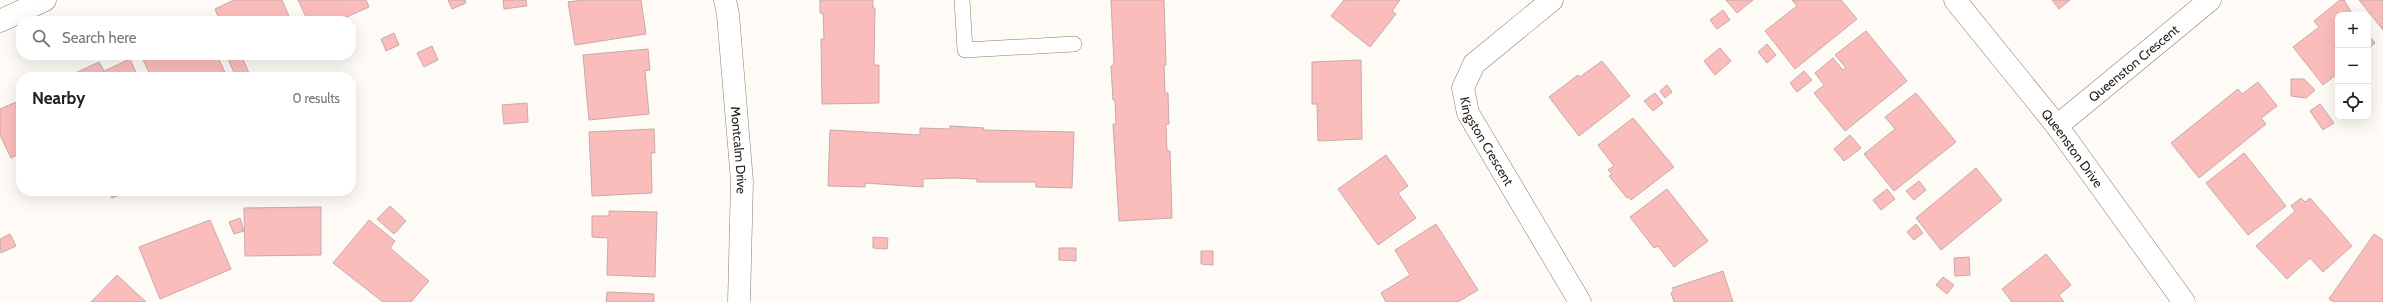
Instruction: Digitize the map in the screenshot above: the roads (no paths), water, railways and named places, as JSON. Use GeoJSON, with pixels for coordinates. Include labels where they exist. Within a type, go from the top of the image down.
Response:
{"type":"FeatureCollection","features":[{"type":"Feature","properties":{"kind":"street"},"geometry":{"type":"LineString","coordinates":[[0,21],[45,0]]}},
{"type":"Feature","properties":{"kind":"street","name":"Montcalm Drive"},"geometry":{"type":"LineString","coordinates":[[725,0],[728,15],[742,181],[739,302]]}},
{"type":"Feature","properties":{"kind":"street","name":"Kingston Crescent"},"geometry":{"type":"LineString","coordinates":[[1552,0],[1474,64],[1463,88],[1468,113],[1580,302]]}},
{"type":"Feature","properties":{"kind":"street","name":"Queenston Drive"},"geometry":{"type":"LineString","coordinates":[[1955,0],[2057,126],[2184,302]]}},
{"type":"Feature","properties":{"kind":"street","name":"Queenston Crescent"},"geometry":{"type":"LineString","coordinates":[[2057,126],[2210,0]]}},
{"type":"Feature","properties":{"kind":"lane"},"geometry":{"type":"LineString","coordinates":[[962,0],[965,50],[1074,44]]}}]}
